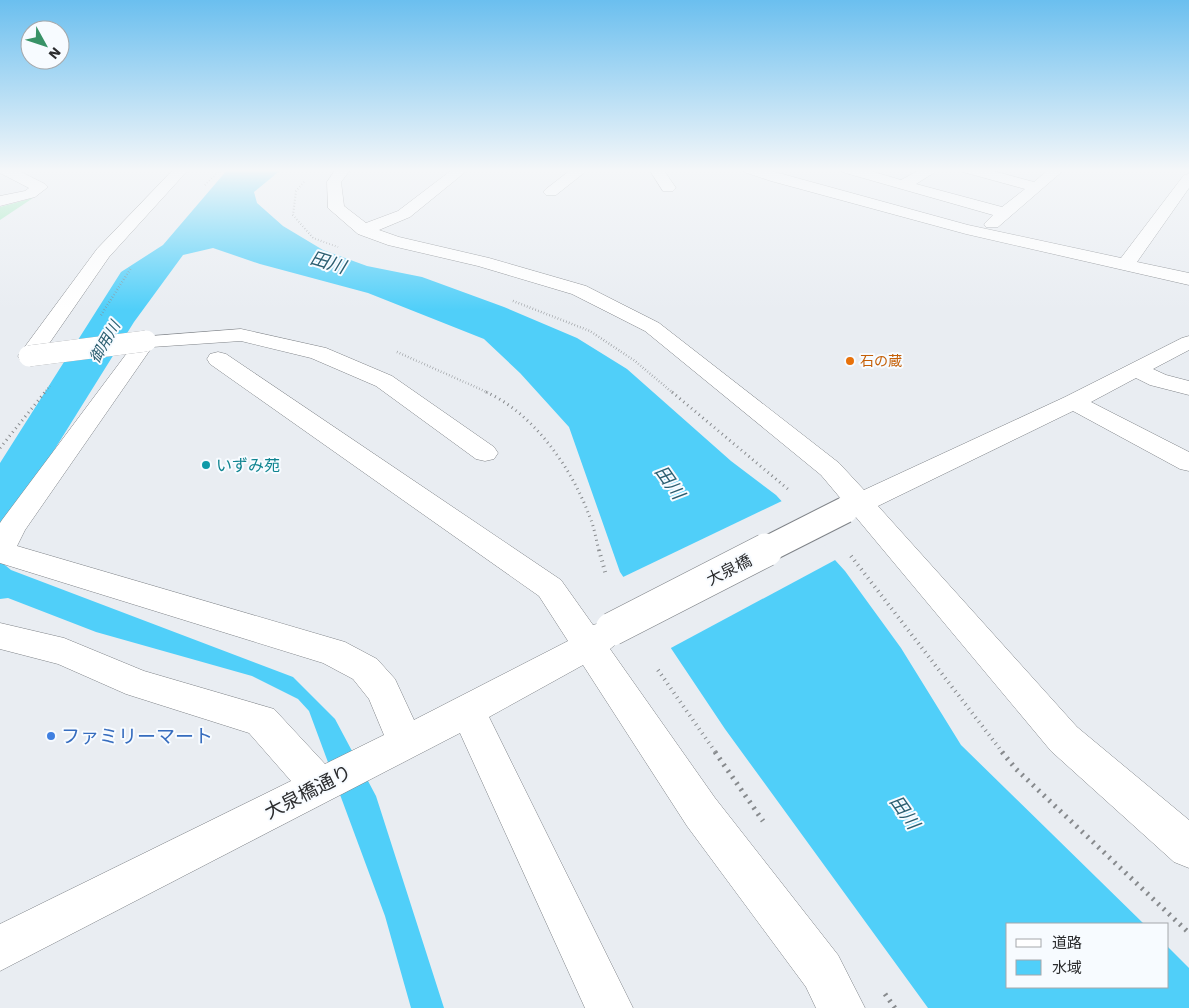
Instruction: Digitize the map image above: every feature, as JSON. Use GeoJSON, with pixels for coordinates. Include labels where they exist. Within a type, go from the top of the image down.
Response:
{"type":"FeatureCollection","features":[{"type":"Feature","properties":{"kind":"street"},"geometry":{"type":"LineString","coordinates":[[138,216],[103,253],[29,356],[146,341],[240,336],[318,353],[384,381],[485,453]]}},
{"type":"Feature","properties":{"kind":"street"},"geometry":{"type":"LineString","coordinates":[[346,216],[364,230],[394,241],[483,262],[579,290],[652,327],[830,469],[853,507],[1064,739],[1189,847]]}},
{"type":"Feature","properties":{"kind":"street"},"geometry":{"type":"LineString","coordinates":[[364,230],[399,216]]}},
{"type":"Feature","properties":{"kind":"street"},"geometry":{"type":"LineString","coordinates":[[921,216],[982,232],[1189,279]]}},
{"type":"Feature","properties":{"kind":"street"},"geometry":{"type":"LineString","coordinates":[[982,232],[1001,216]]}},
{"type":"Feature","properties":{"kind":"street"},"geometry":{"type":"LineString","coordinates":[[1126,264],[1161,216]]}},
{"type":"Feature","properties":{"kind":"street"},"geometry":{"type":"LineString","coordinates":[[146,341],[12,527],[0,552],[333,652],[365,669],[383,690],[406,743]]}},
{"type":"Feature","properties":{"kind":"street","name":"大泉橋"},"geometry":{"type":"LineString","coordinates":[[600,638],[853,507],[1073,402],[1189,342]]}},
{"type":"Feature","properties":{"kind":"street"},"geometry":{"type":"LineString","coordinates":[[218,359],[550,588],[600,638],[701,812],[822,971],[841,1008]]}},
{"type":"Feature","properties":{"kind":"street"},"geometry":{"type":"LineString","coordinates":[[1136,370],[1158,380],[1189,388]]}},
{"type":"Feature","properties":{"kind":"street"},"geometry":{"type":"LineString","coordinates":[[1073,402],[1189,463]]}},
{"type":"Feature","properties":{"kind":"street"},"geometry":{"type":"LineString","coordinates":[[0,636],[64,652],[138,684],[261,720],[319,785]]}},
{"type":"Feature","properties":{"kind":"street","name":"大泉橋通り"},"geometry":{"type":"LineString","coordinates":[[0,948],[468,711],[600,638]]}},
{"type":"Feature","properties":{"kind":"street"},"geometry":{"type":"LineString","coordinates":[[468,711],[609,1008]]}},
{"type":"Feature","properties":{"kind":"path"},"geometry":{"type":"LineString","coordinates":[[294,216],[313,238],[344,249]]}},
{"type":"Feature","properties":{"kind":"path"},"geometry":{"type":"LineString","coordinates":[[101,315],[132,268]]}},
{"type":"Feature","properties":{"kind":"path"},"geometry":{"type":"LineString","coordinates":[[509,300],[590,331],[634,360],[789,490]]}},
{"type":"Feature","properties":{"kind":"path"},"geometry":{"type":"LineString","coordinates":[[0,448],[55,379]]}},
{"type":"Feature","properties":{"kind":"path"},"geometry":{"type":"LineString","coordinates":[[851,556],[1016,769],[1189,933]]}},
{"type":"Feature","properties":{"kind":"water"},"geometry":{"type":"Polygon","coordinates":[[[188,216],[272,216],[283,226],[323,250],[367,266],[422,277],[504,307],[577,338],[627,369],[731,461],[776,495],[845,571],[901,648],[961,745],[1143,923],[1006,923],[1006,988],[1169,988],[1169,948],[1189,968],[1189,1008],[928,1008],[725,729],[620,572],[569,427],[520,373],[484,339],[368,293],[260,264],[213,248],[183,255],[134,322],[0,537],[0,463],[121,272],[163,245],[188,216]]]}},
{"type":"Feature","properties":{"kind":"water"},"geometry":{"type":"Polygon","coordinates":[[[0,561],[11,570],[293,677],[335,719],[376,796],[444,1008],[411,1008],[385,916],[309,711],[298,699],[252,676],[96,632],[8,598],[0,599],[0,561]]]}},
{"type":"Feature","properties":{"kind":"pier"},"geometry":{"type":"Polygon","coordinates":[[[784,500],[837,559],[669,649],[621,578],[784,500]]]}},
{"type":"Feature","properties":{"kind":"place","name":"石の蔵"},"geometry":{"type":"Point","coordinates":[850,361]}},
{"type":"Feature","properties":{"kind":"place","name":"いずみ苑"},"geometry":{"type":"Point","coordinates":[206,465]}},
{"type":"Feature","properties":{"kind":"place","name":"ファミリーマート"},"geometry":{"type":"Point","coordinates":[51,736]}},
{"type":"Feature","properties":{"kind":"water label","name":"田川"},"geometry":{"type":"Point","coordinates":[328,262]}},
{"type":"Feature","properties":{"kind":"water label","name":"御用川"},"geometry":{"type":"Point","coordinates":[105,342]}},
{"type":"Feature","properties":{"kind":"water label","name":"田川"},"geometry":{"type":"Point","coordinates":[670,482]}},
{"type":"Feature","properties":{"kind":"water label","name":"田川"},"geometry":{"type":"Point","coordinates":[905,812]}}]}
